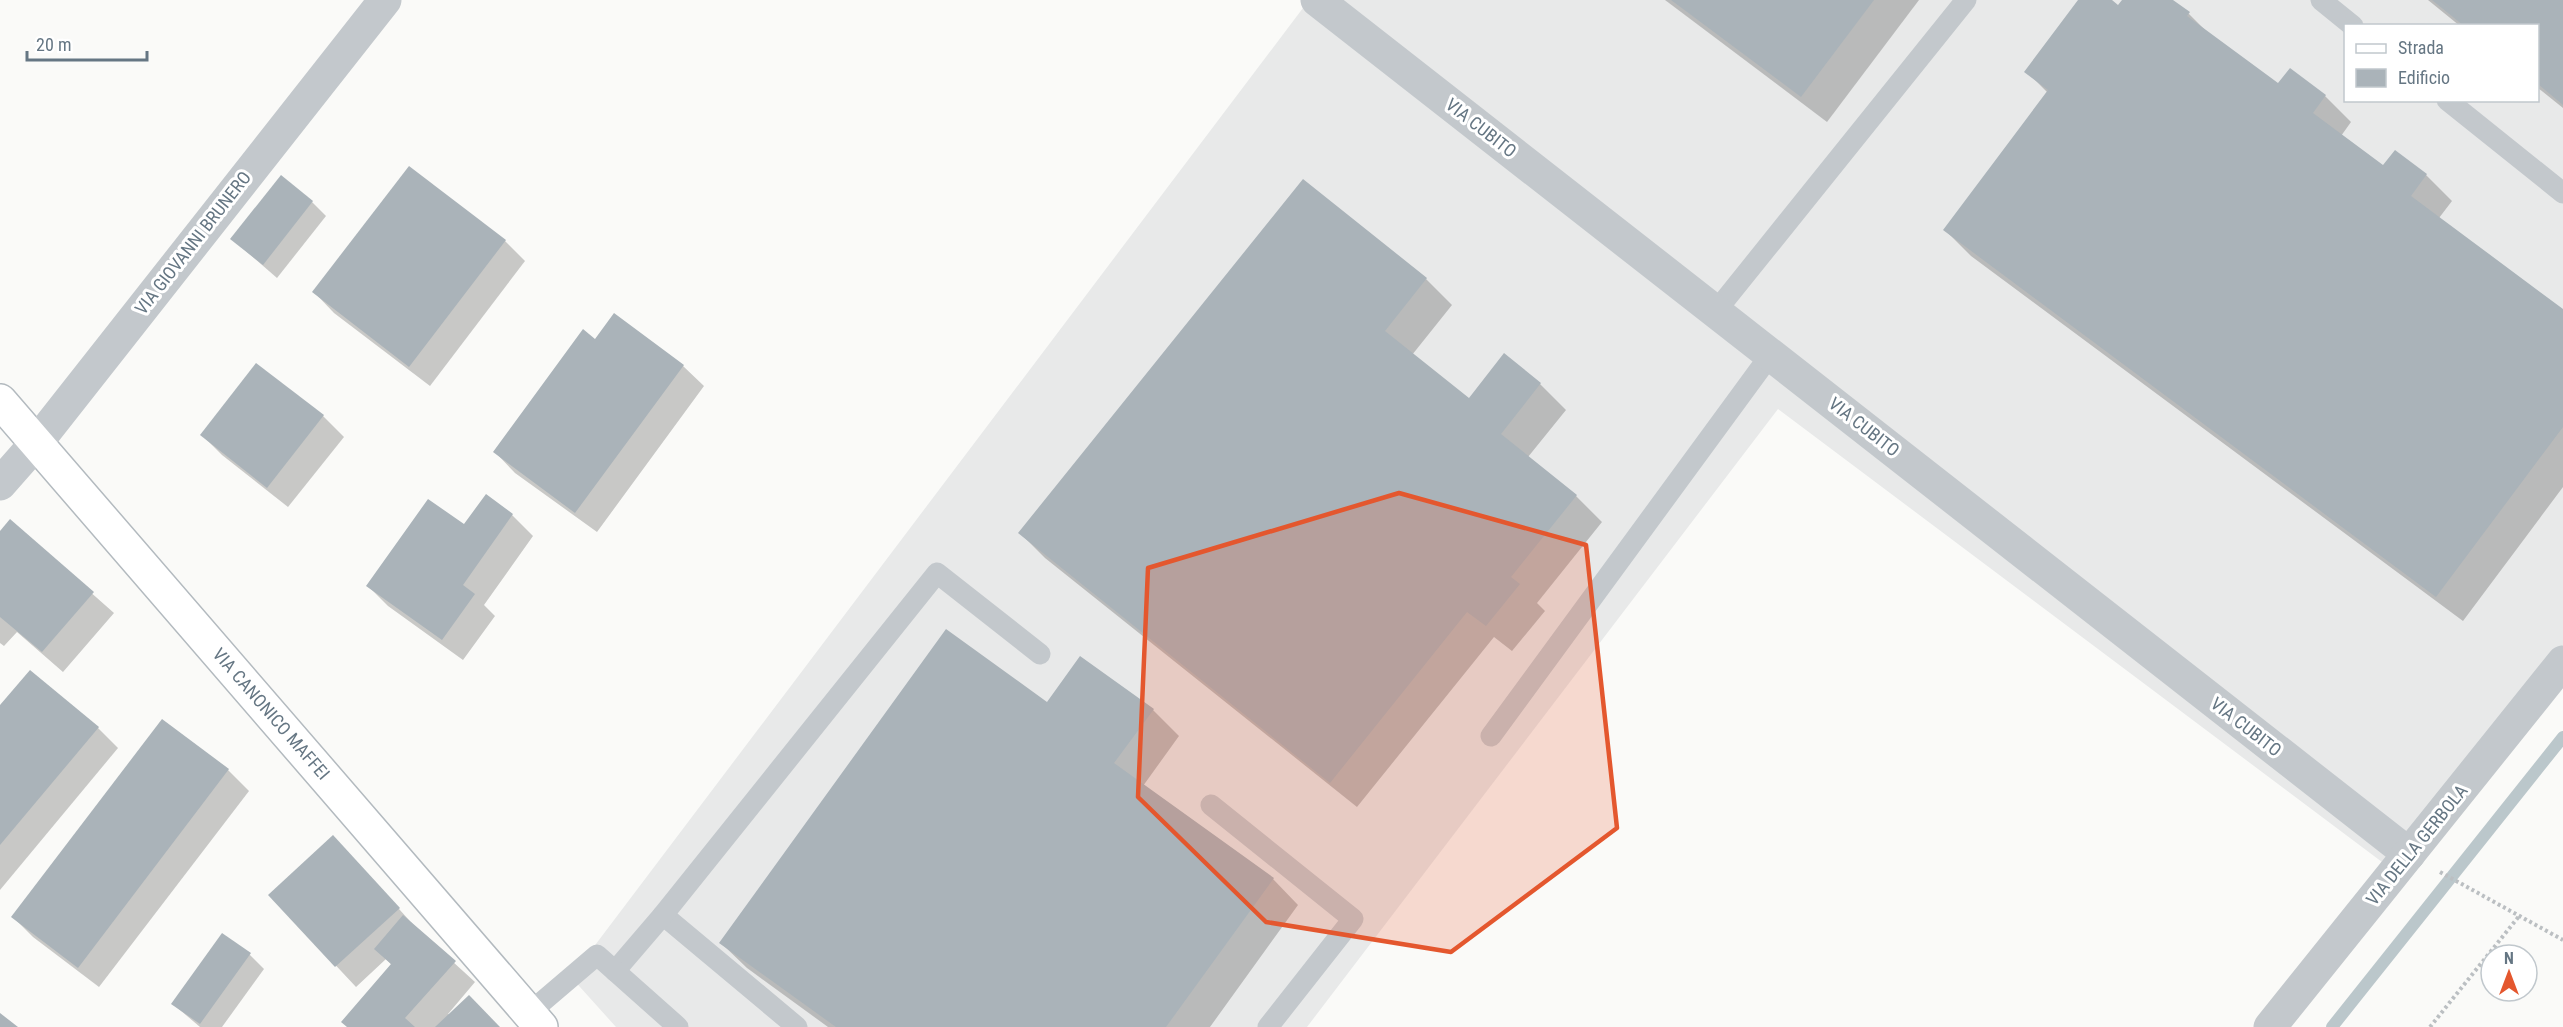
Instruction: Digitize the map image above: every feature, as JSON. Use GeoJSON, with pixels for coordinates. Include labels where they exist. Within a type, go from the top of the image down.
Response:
{"type":"FeatureCollection","features":[{"type":"Feature","properties":{"kind":"street","name":"VIA GIOVANNI BRUNERO"},"geometry":{"type":"LineString","coordinates":[[0,484],[37,442],[385,0]]}},
{"type":"Feature","properties":{"kind":"street","name":"VIA CUBITO"},"geometry":{"type":"LineString","coordinates":[[1317,0],[2422,862]]}},
{"type":"Feature","properties":{"kind":"street","name":"VIA CANONICO MAFFEI"},"geometry":{"type":"LineString","coordinates":[[0,401],[535,1020]]}},
{"type":"Feature","properties":{"kind":"street","name":"VIA DELLA GERBOLA"},"geometry":{"type":"LineString","coordinates":[[2270,1027],[2422,862],[2563,662]]}},
{"type":"Feature","properties":{"kind":"lane"},"geometry":{"type":"LineString","coordinates":[[1716,312],[1966,0]]}},
{"type":"Feature","properties":{"kind":"lane"},"geometry":{"type":"LineString","coordinates":[[2321,0],[2351,24]]}},
{"type":"Feature","properties":{"kind":"lane"},"geometry":{"type":"LineString","coordinates":[[2449,102],[2563,193]]}},
{"type":"Feature","properties":{"kind":"lane"},"geometry":{"type":"LineString","coordinates":[[1491,736],[1771,354]]}},
{"type":"Feature","properties":{"kind":"lane"},"geometry":{"type":"LineString","coordinates":[[615,971],[663,915],[937,573],[1040,654]]}},
{"type":"Feature","properties":{"kind":"lane"},"geometry":{"type":"LineString","coordinates":[[1211,805],[1353,920],[1268,1027]]}},
{"type":"Feature","properties":{"kind":"lane"},"geometry":{"type":"LineString","coordinates":[[663,915],[797,1027]]}},
{"type":"Feature","properties":{"kind":"lane"},"geometry":{"type":"LineString","coordinates":[[535,1020],[597,955],[678,1027]]}},
{"type":"Feature","properties":{"kind":"path"},"geometry":{"type":"LineString","coordinates":[[2422,862],[2563,940]]}},
{"type":"Feature","properties":{"kind":"path"},"geometry":{"type":"LineString","coordinates":[[2430,1027],[2520,915]]}},
{"type":"Feature","properties":{"kind":"highlighted area"},"geometry":{"type":"Polygon","coordinates":[[[1399,493],[1586,545],[1617,828],[1451,952],[1266,922],[1138,797],[1148,568],[1399,493]]]}},
{"type":"Feature","properties":{"kind":"shaded area"},"geometry":{"type":"Polygon","coordinates":[[[1309,0],[2563,0],[2563,645],[2386,865],[1778,409],[1307,1027],[616,1027],[571,977],[1309,0]]]}},
{"type":"Feature","properties":{"kind":"building"},"geometry":{"type":"Polygon","coordinates":[[[1671,0],[1874,0],[1801,97],[1671,0]]]}},
{"type":"Feature","properties":{"kind":"building"},"geometry":{"type":"Polygon","coordinates":[[[2078,0],[2112,0],[2118,5],[2122,0],[2173,0],[2190,12],[2187,16],[2278,83],[2290,68],[2326,95],[2313,113],[2383,165],[2395,150],[2427,174],[2411,196],[2563,309],[2563,427],[2436,597],[1943,230],[2048,90],[2024,72],[2078,0]]]}},
{"type":"Feature","properties":{"kind":"building"},"geometry":{"type":"Polygon","coordinates":[[[2432,0],[2563,0],[2563,105],[2539,85],[2539,24],[2462,24],[2432,0]]]}},
{"type":"Feature","properties":{"kind":"building"},"geometry":{"type":"Polygon","coordinates":[[[409,166],[506,240],[409,367],[312,292],[409,166]]]}},
{"type":"Feature","properties":{"kind":"building"},"geometry":{"type":"Polygon","coordinates":[[[281,175],[313,201],[263,265],[230,239],[281,175]]]}},
{"type":"Feature","properties":{"kind":"building"},"geometry":{"type":"Polygon","coordinates":[[[1303,179],[1427,278],[1385,331],[1469,398],[1504,353],[1541,383],[1501,434],[1577,495],[1511,577],[1520,584],[1486,626],[1467,612],[1330,783],[1018,533],[1303,179]]]}},
{"type":"Feature","properties":{"kind":"building"},"geometry":{"type":"Polygon","coordinates":[[[614,313],[684,365],[575,513],[493,452],[583,329],[595,339],[614,313]]]}},
{"type":"Feature","properties":{"kind":"building"},"geometry":{"type":"Polygon","coordinates":[[[256,363],[324,415],[267,488],[200,435],[256,363]]]}},
{"type":"Feature","properties":{"kind":"building"},"geometry":{"type":"Polygon","coordinates":[[[486,494],[513,514],[463,585],[475,594],[442,640],[366,586],[428,499],[464,524],[486,494]]]}},
{"type":"Feature","properties":{"kind":"building"},"geometry":{"type":"Polygon","coordinates":[[[10,519],[94,592],[42,652],[0,617],[0,531],[10,519]]]}},
{"type":"Feature","properties":{"kind":"building"},"geometry":{"type":"Polygon","coordinates":[[[946,629],[1047,702],[1080,656],[1154,709],[1114,763],[1274,878],[1166,1027],[836,1027],[719,943],[946,629]]]}},
{"type":"Feature","properties":{"kind":"building"},"geometry":{"type":"Polygon","coordinates":[[[30,670],[99,727],[0,845],[0,705],[30,670]]]}},
{"type":"Feature","properties":{"kind":"building"},"geometry":{"type":"Polygon","coordinates":[[[162,719],[229,769],[78,968],[11,917],[162,719]]]}},
{"type":"Feature","properties":{"kind":"building"},"geometry":{"type":"Polygon","coordinates":[[[333,835],[400,908],[335,967],[268,895],[333,835]]]}},
{"type":"Feature","properties":{"kind":"building"},"geometry":{"type":"Polygon","coordinates":[[[403,915],[456,961],[405,1018],[415,1027],[347,1027],[341,1022],[391,964],[374,949],[403,915]]]}},
{"type":"Feature","properties":{"kind":"building"},"geometry":{"type":"Polygon","coordinates":[[[222,933],[251,953],[200,1024],[171,1004],[222,933]]]}},
{"type":"Feature","properties":{"kind":"building"},"geometry":{"type":"Polygon","coordinates":[[[469,995],[500,1027],[435,1027],[469,995]]]}},
{"type":"Feature","properties":{"kind":"building"},"geometry":{"type":"Polygon","coordinates":[[[0,1013],[18,1027],[0,1027],[0,1013]]]}},
{"type":"Feature","properties":{"kind":"waterway"},"geometry":{"type":"LineString","coordinates":[[2332,1027],[2563,737]]}}]}
